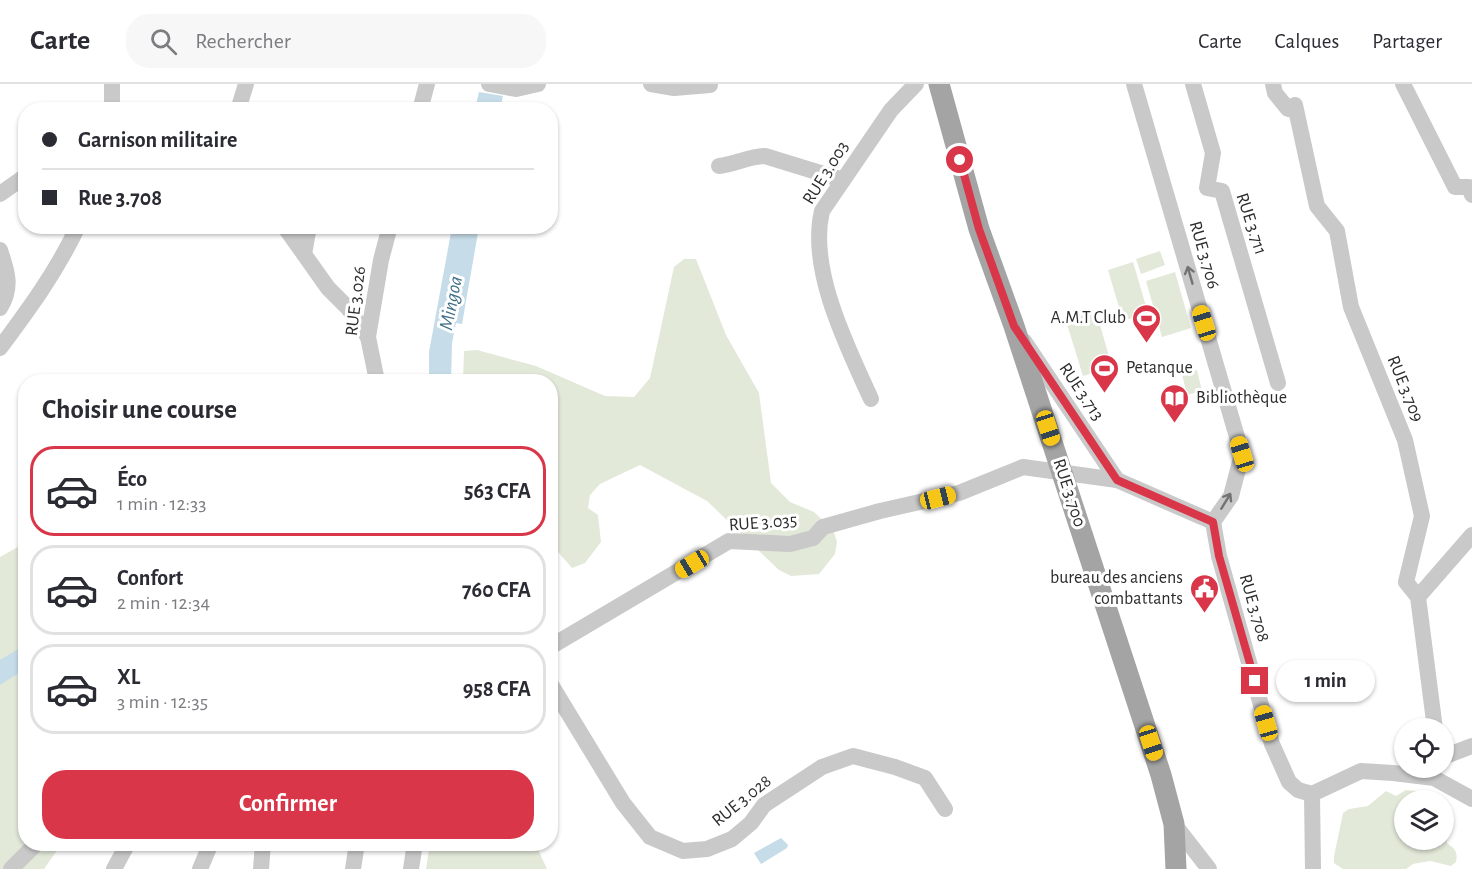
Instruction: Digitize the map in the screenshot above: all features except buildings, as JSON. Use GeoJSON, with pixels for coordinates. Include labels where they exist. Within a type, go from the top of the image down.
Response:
{"type":"FeatureCollection","features":[{"type":"Feature","properties":{"kind":"main road","name":"RUE 3.700"},"geometry":{"type":"LineString","coordinates":[[939,84],[979,229],[1014,326],[1155,753],[1174,824],[1176,869]]}},
{"type":"Feature","properties":{"kind":"street"},"geometry":{"type":"LineString","coordinates":[[112,84],[112,102]]}},
{"type":"Feature","properties":{"kind":"street"},"geometry":{"type":"LineString","coordinates":[[240,102],[246,84]]}},
{"type":"Feature","properties":{"kind":"street"},"geometry":{"type":"LineString","coordinates":[[422,102],[427,84]]}},
{"type":"Feature","properties":{"kind":"street"},"geometry":{"type":"LineString","coordinates":[[489,84],[516,89],[538,84]]}},
{"type":"Feature","properties":{"kind":"street"},"geometry":{"type":"LineString","coordinates":[[651,84],[674,88],[710,86]]}},
{"type":"Feature","properties":{"kind":"street","name":"RUE 3.003"},"geometry":{"type":"LineString","coordinates":[[871,399],[853,359],[824,281],[819,254],[818,226],[822,211],[891,110],[916,84]]}},
{"type":"Feature","properties":{"kind":"street","name":"RUE 3.706"},"geometry":{"type":"LineString","coordinates":[[1134,84],[1242,454],[1231,496],[1213,522]]}},
{"type":"Feature","properties":{"kind":"street","name":"RUE 3.711"},"geometry":{"type":"LineString","coordinates":[[1193,84],[1213,153],[1207,188],[1222,191],[1278,383]]}},
{"type":"Feature","properties":{"kind":"street","name":"RUE 3.709"},"geometry":{"type":"LineString","coordinates":[[1273,84],[1275,93],[1288,109],[1294,105],[1317,206],[1337,231],[1351,307],[1405,440],[1422,516],[1406,582],[1418,597],[1434,718]]}},
{"type":"Feature","properties":{"kind":"street"},"geometry":{"type":"LineString","coordinates":[[1403,84],[1455,187],[1469,187],[1472,195]]}},
{"type":"Feature","properties":{"kind":"street"},"geometry":{"type":"LineString","coordinates":[[720,166],[737,164],[755,156],[765,156],[843,180]]}},
{"type":"Feature","properties":{"kind":"street"},"geometry":{"type":"LineString","coordinates":[[0,194],[18,181]]}},
{"type":"Feature","properties":{"kind":"street"},"geometry":{"type":"LineString","coordinates":[[0,348],[34,302],[74,234]]}},
{"type":"Feature","properties":{"kind":"street"},"geometry":{"type":"LineString","coordinates":[[290,234],[328,288],[348,308],[368,337]]}},
{"type":"Feature","properties":{"kind":"street"},"geometry":{"type":"LineString","coordinates":[[304,254],[308,234]]}},
{"type":"Feature","properties":{"kind":"street","name":"RUE 3.026"},"geometry":{"type":"LineString","coordinates":[[376,374],[368,337],[381,260],[388,234]]}},
{"type":"Feature","properties":{"kind":"street"},"geometry":{"type":"LineString","coordinates":[[0,250],[9,275],[9,286],[0,308]]}},
{"type":"Feature","properties":{"kind":"street","name":"RUE 3.713"},"geometry":{"type":"LineString","coordinates":[[1014,326],[1117,480]]}},
{"type":"Feature","properties":{"kind":"street","name":"RUE 3.035"},"geometry":{"type":"LineString","coordinates":[[558,642],[729,541],[790,544],[813,538],[823,527],[959,493],[1023,466],[1062,471]]}},
{"type":"Feature","properties":{"kind":"street"},"geometry":{"type":"LineString","coordinates":[[1062,471],[1117,480],[1213,522]]}},
{"type":"Feature","properties":{"kind":"street","name":"RUE 3.708"},"geometry":{"type":"LineString","coordinates":[[1213,522],[1219,556],[1272,744],[1289,782],[1299,790],[1312,794]]}},
{"type":"Feature","properties":{"kind":"street"},"geometry":{"type":"LineString","coordinates":[[1418,597],[1472,535]]}},
{"type":"Feature","properties":{"kind":"street","name":"RUE 3.028"},"geometry":{"type":"LineString","coordinates":[[558,696],[623,803],[650,837],[683,851],[706,849],[732,839],[751,823],[764,805],[822,767],[853,756],[925,778],[945,809]]}},
{"type":"Feature","properties":{"kind":"street"},"geometry":{"type":"LineString","coordinates":[[1454,753],[1472,746]]}},
{"type":"Feature","properties":{"kind":"street"},"geometry":{"type":"LineString","coordinates":[[1313,869],[1312,794],[1361,771],[1394,772]]}},
{"type":"Feature","properties":{"kind":"street"},"geometry":{"type":"LineString","coordinates":[[1442,778],[1472,799]]}},
{"type":"Feature","properties":{"kind":"street"},"geometry":{"type":"LineString","coordinates":[[1174,824],[1209,869]]}},
{"type":"Feature","properties":{"kind":"street"},"geometry":{"type":"LineString","coordinates":[[11,869],[29,851]]}},
{"type":"Feature","properties":{"kind":"street"},"geometry":{"type":"LineString","coordinates":[[114,869],[124,851]]}},
{"type":"Feature","properties":{"kind":"street"},"geometry":{"type":"LineString","coordinates":[[200,869],[208,851]]}},
{"type":"Feature","properties":{"kind":"street"},"geometry":{"type":"LineString","coordinates":[[261,869],[262,851]]}},
{"type":"Feature","properties":{"kind":"street"},"geometry":{"type":"LineString","coordinates":[[353,869],[356,851]]}},
{"type":"Feature","properties":{"kind":"street"},"geometry":{"type":"LineString","coordinates":[[411,869],[414,851]]}},
{"type":"Feature","properties":{"kind":"green space"},"geometry":{"type":"Polygon","coordinates":[[[1160,251],[1165,265],[1141,274],[1136,259],[1160,251]]]}},
{"type":"Feature","properties":{"kind":"green space"},"geometry":{"type":"Polygon","coordinates":[[[684,259],[696,259],[726,335],[759,393],[771,483],[790,502],[814,512],[833,530],[837,542],[835,554],[819,574],[791,576],[779,570],[707,501],[640,465],[600,484],[590,495],[588,508],[598,515],[601,542],[585,563],[572,568],[558,552],[558,376],[605,396],[634,397],[650,378],[674,267],[684,259]]]}},
{"type":"Feature","properties":{"kind":"green space"},"geometry":{"type":"Polygon","coordinates":[[[1133,262],[1148,313],[1123,321],[1108,270],[1133,262]]]}},
{"type":"Feature","properties":{"kind":"green space"},"geometry":{"type":"Polygon","coordinates":[[[1175,272],[1191,328],[1162,337],[1146,281],[1175,272]]]}},
{"type":"Feature","properties":{"kind":"green space"},"geometry":{"type":"Polygon","coordinates":[[[1096,311],[1112,367],[1083,376],[1066,321],[1096,311]]]}},
{"type":"Feature","properties":{"kind":"green space"},"geometry":{"type":"Polygon","coordinates":[[[477,350],[536,366],[554,374],[463,374],[464,351],[477,350]]]}},
{"type":"Feature","properties":{"kind":"green space"},"geometry":{"type":"Polygon","coordinates":[[[1197,370],[1202,391],[1187,395],[1182,374],[1197,370]]]}},
{"type":"Feature","properties":{"kind":"green space"},"geometry":{"type":"Polygon","coordinates":[[[18,547],[18,851],[56,851],[44,869],[0,869],[0,557],[18,547]]]}},
{"type":"Feature","properties":{"kind":"green space"},"geometry":{"type":"Polygon","coordinates":[[[1386,791],[1394,795],[1394,850],[1454,850],[1457,856],[1456,862],[1451,866],[1430,861],[1413,864],[1406,869],[1343,869],[1334,863],[1343,813],[1349,809],[1368,806],[1386,791]]]}},
{"type":"Feature","properties":{"kind":"green space"},"geometry":{"type":"Polygon","coordinates":[[[429,851],[539,851],[547,869],[426,869],[429,851]]]}},
{"type":"Feature","properties":{"kind":"water"},"geometry":{"type":"Polygon","coordinates":[[[479,92],[503,96],[502,102],[477,102],[479,92]]]}},
{"type":"Feature","properties":{"kind":"water","name":"Mingoa"},"geometry":{"type":"Polygon","coordinates":[[[451,234],[478,234],[462,324],[456,323],[452,343],[451,374],[429,374],[429,352],[451,234]]]}},
{"type":"Feature","properties":{"kind":"water"},"geometry":{"type":"Polygon","coordinates":[[[18,649],[18,673],[0,685],[0,660],[18,649]]]}},
{"type":"Feature","properties":{"kind":"water"},"geometry":{"type":"Polygon","coordinates":[[[781,838],[788,845],[787,848],[761,864],[754,853],[781,838]]]}},
{"type":"Feature","properties":{"kind":"place","name":"A.M.T Club"},"geometry":{"type":"Point","coordinates":[1147,344]}},
{"type":"Feature","properties":{"kind":"place","name":"Petanque"},"geometry":{"type":"Point","coordinates":[1105,394]}},
{"type":"Feature","properties":{"kind":"place","name":"Bibliothèque"},"geometry":{"type":"Point","coordinates":[1175,424]}},
{"type":"Feature","properties":{"kind":"place","name":"bureau des anciens combattants"},"geometry":{"type":"Point","coordinates":[1204,614]}},
{"type":"Feature","properties":{"kind":"route"},"geometry":{"type":"LineString","coordinates":[[960,160],[979,229],[1014,326],[1117,480],[1213,522],[1219,556],[1255,681]]}}]}
